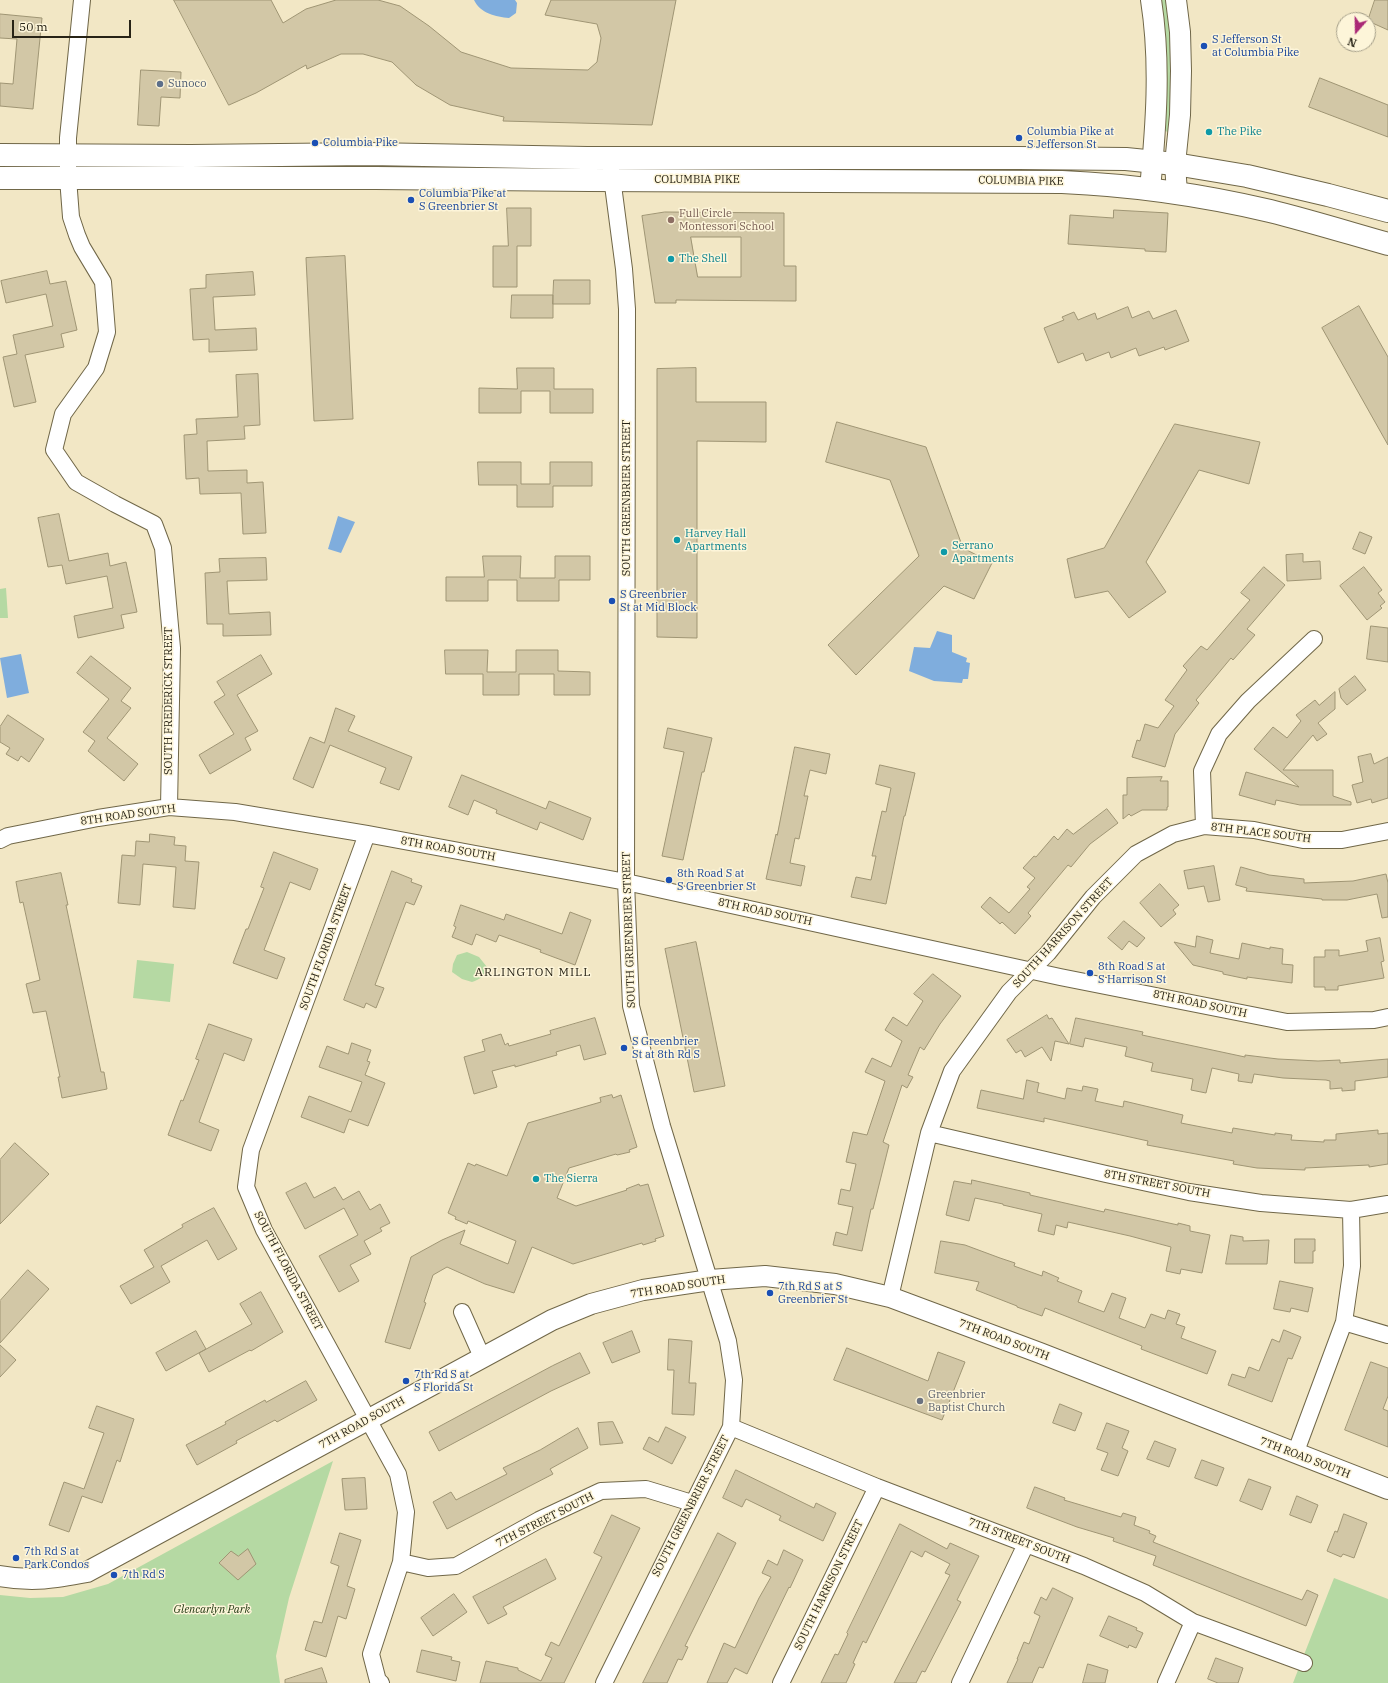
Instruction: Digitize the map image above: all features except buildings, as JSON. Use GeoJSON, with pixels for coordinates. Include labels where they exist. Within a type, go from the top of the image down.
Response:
{"type":"FeatureCollection","features":[{"type":"Feature","properties":{"kind":"main road","name":"COLUMBIA PIKE"},"geometry":{"type":"LineString","coordinates":[[0,155],[369,154],[610,158],[1079,158],[1153,161],[1241,175],[1328,195],[1388,211]]}},
{"type":"Feature","properties":{"kind":"main road","name":"COLUMBIA PIKE"},"geometry":{"type":"LineString","coordinates":[[0,178],[406,178],[1038,181],[1089,183],[1177,193],[1272,212],[1388,244]]}},
{"type":"Feature","properties":{"kind":"street","name":"SOUTH FREDERICK STREET"},"geometry":{"type":"LineString","coordinates":[[82,0],[69,130],[68,178],[71,217],[82,247],[103,282],[108,332],[96,368],[64,414],[54,450],[76,482],[154,524],[163,548],[172,648],[169,807]]}},
{"type":"Feature","properties":{"kind":"street"},"geometry":{"type":"LineString","coordinates":[[1150,190],[1158,76],[1156,39],[1151,0]]}},
{"type":"Feature","properties":{"kind":"street"},"geometry":{"type":"LineString","coordinates":[[1176,0],[1180,39],[1182,87],[1175,164],[1177,193]]}},
{"type":"Feature","properties":{"kind":"street","name":"SOUTH GREENBRIER STREET"},"geometry":{"type":"LineString","coordinates":[[604,1683],[731,1427],[734,1380],[728,1341],[662,1126],[631,1006],[626,882],[627,309],[624,269],[610,158]]}},
{"type":"Feature","properties":{"kind":"street"},"geometry":{"type":"LineString","coordinates":[[1204,826],[1202,771],[1219,734],[1248,701],[1314,639]]}},
{"type":"Feature","properties":{"kind":"street","name":"8TH ROAD SOUTH"},"geometry":{"type":"LineString","coordinates":[[0,840],[8,836],[98,818],[169,807],[235,812],[367,834],[626,882],[1030,970],[1287,1022],[1374,1020],[1388,1017]]}},
{"type":"Feature","properties":{"kind":"street","name":"8TH PLACE SOUTH"},"geometry":{"type":"LineString","coordinates":[[1204,826],[1254,830],[1303,840],[1342,840],[1388,831]]}},
{"type":"Feature","properties":{"kind":"street","name":"SOUTH HARRISON STREET"},"geometry":{"type":"LineString","coordinates":[[890,1297],[929,1133],[952,1071],[1009,992],[1048,953],[1093,897],[1136,854],[1173,834],[1204,826]]}},
{"type":"Feature","properties":{"kind":"street","name":"SOUTH FLORIDA STREET"},"geometry":{"type":"LineString","coordinates":[[367,834],[251,1150],[246,1187],[264,1230],[398,1474],[406,1512],[401,1562],[371,1654],[379,1682]]}},
{"type":"Feature","properties":{"kind":"street","name":"8TH STREET SOUTH"},"geometry":{"type":"LineString","coordinates":[[929,1133],[1189,1192],[1261,1203],[1352,1210],[1388,1204]]}},
{"type":"Feature","properties":{"kind":"street"},"geometry":{"type":"LineString","coordinates":[[1295,1454],[1344,1322],[1352,1266],[1352,1210]]}},
{"type":"Feature","properties":{"kind":"street","name":"7TH ROAD SOUTH"},"geometry":{"type":"LineString","coordinates":[[0,1576],[16,1579],[44,1580],[87,1572],[482,1357],[552,1320],[591,1304],[643,1290],[710,1280],[765,1276],[835,1284],[890,1297],[1047,1356],[1388,1489]]}},
{"type":"Feature","properties":{"kind":"street"},"geometry":{"type":"LineString","coordinates":[[462,1312],[482,1357]]}},
{"type":"Feature","properties":{"kind":"street"},"geometry":{"type":"LineString","coordinates":[[1344,1322],[1388,1335]]}},
{"type":"Feature","properties":{"kind":"street","name":"7TH STREET SOUTH"},"geometry":{"type":"LineString","coordinates":[[731,1427],[877,1487],[1084,1566],[1144,1593],[1193,1622],[1304,1663]]}},
{"type":"Feature","properties":{"kind":"street","name":"SOUTH HARRISON STREET"},"geometry":{"type":"LineString","coordinates":[[781,1683],[877,1487]]}},
{"type":"Feature","properties":{"kind":"street","name":"7TH STREET SOUTH"},"geometry":{"type":"LineString","coordinates":[[401,1562],[428,1568],[456,1566],[539,1520],[601,1491],[646,1489],[692,1503]]}},
{"type":"Feature","properties":{"kind":"street"},"geometry":{"type":"LineString","coordinates":[[960,1683],[1026,1544]]}},
{"type":"Feature","properties":{"kind":"street"},"geometry":{"type":"LineString","coordinates":[[1166,1683],[1193,1622]]}},
{"type":"Feature","properties":{"kind":"green space"},"geometry":{"type":"Polygon","coordinates":[[[1159,0],[1171,0],[1176,37],[1169,133],[1164,130],[1159,0]]]}},
{"type":"Feature","properties":{"kind":"green space"},"geometry":{"type":"Polygon","coordinates":[[[6,588],[8,618],[0,618],[0,589],[6,588]]]}},
{"type":"Feature","properties":{"kind":"green space"},"geometry":{"type":"Polygon","coordinates":[[[467,952],[479,957],[487,967],[482,977],[472,982],[462,979],[452,972],[453,964],[457,955],[467,952]]]}},
{"type":"Feature","properties":{"kind":"green space"},"geometry":{"type":"Polygon","coordinates":[[[137,960],[174,964],[170,1002],[133,998],[137,960]]]}},
{"type":"Feature","properties":{"kind":"green space","name":"Glencarlyn Park"},"geometry":{"type":"Polygon","coordinates":[[[333,1461],[289,1598],[276,1656],[280,1683],[0,1683],[0,1595],[30,1598],[63,1597],[108,1584],[333,1461]]]}},
{"type":"Feature","properties":{"kind":"green space"},"geometry":{"type":"Polygon","coordinates":[[[1334,1578],[1388,1599],[1388,1683],[1293,1683],[1334,1578]]]}},
{"type":"Feature","properties":{"kind":"water"},"geometry":{"type":"Polygon","coordinates":[[[474,0],[515,0],[517,3],[516,13],[509,18],[489,14],[480,8],[474,0]]]}},
{"type":"Feature","properties":{"kind":"water"},"geometry":{"type":"Polygon","coordinates":[[[338,516],[355,522],[341,553],[328,549],[338,516]]]}},
{"type":"Feature","properties":{"kind":"water"},"geometry":{"type":"Polygon","coordinates":[[[937,631],[952,635],[952,652],[967,658],[966,662],[970,663],[968,679],[963,679],[962,683],[934,681],[909,671],[914,647],[930,648],[937,631]]]}},
{"type":"Feature","properties":{"kind":"water"},"geometry":{"type":"Polygon","coordinates":[[[21,654],[29,693],[7,698],[0,658],[21,654]]]}},
{"type":"Feature","properties":{"kind":"place","name":"S Jefferson St at Columbia Pike"},"geometry":{"type":"Point","coordinates":[1204,46]}},
{"type":"Feature","properties":{"kind":"place","name":"Sunoco"},"geometry":{"type":"Point","coordinates":[160,84]}},
{"type":"Feature","properties":{"kind":"place","name":"The Pike"},"geometry":{"type":"Point","coordinates":[1209,132]}},
{"type":"Feature","properties":{"kind":"place","name":"Columbia Pike at S Jefferson St"},"geometry":{"type":"Point","coordinates":[1019,138]}},
{"type":"Feature","properties":{"kind":"place","name":"Columbia Pike"},"geometry":{"type":"Point","coordinates":[315,143]}},
{"type":"Feature","properties":{"kind":"place","name":"Columbia Pike at S Greenbrier St"},"geometry":{"type":"Point","coordinates":[411,200]}},
{"type":"Feature","properties":{"kind":"place","name":"Full Circle Montessori School"},"geometry":{"type":"Point","coordinates":[671,220]}},
{"type":"Feature","properties":{"kind":"place","name":"The Shell"},"geometry":{"type":"Point","coordinates":[671,259]}},
{"type":"Feature","properties":{"kind":"place","name":"Harvey Hall Apartments"},"geometry":{"type":"Point","coordinates":[677,540]}},
{"type":"Feature","properties":{"kind":"place","name":"Serrano Apartments"},"geometry":{"type":"Point","coordinates":[944,552]}},
{"type":"Feature","properties":{"kind":"place","name":"S Greenbrier St at Mid Block"},"geometry":{"type":"Point","coordinates":[612,601]}},
{"type":"Feature","properties":{"kind":"place","name":"8th Road S at S Greenbrier St"},"geometry":{"type":"Point","coordinates":[669,880]}},
{"type":"Feature","properties":{"kind":"place","name":"8th Road S at S Harrison St"},"geometry":{"type":"Point","coordinates":[1090,973]}},
{"type":"Feature","properties":{"kind":"place","name":"S Greenbrier St at 8th Rd S"},"geometry":{"type":"Point","coordinates":[624,1048]}},
{"type":"Feature","properties":{"kind":"place","name":"The Sierra"},"geometry":{"type":"Point","coordinates":[536,1179]}},
{"type":"Feature","properties":{"kind":"place","name":"7th Rd S at S Greenbrier St"},"geometry":{"type":"Point","coordinates":[770,1293]}},
{"type":"Feature","properties":{"kind":"place","name":"7th Rd S at S Florida St"},"geometry":{"type":"Point","coordinates":[406,1381]}},
{"type":"Feature","properties":{"kind":"place","name":"Greenbrier Baptist Church"},"geometry":{"type":"Point","coordinates":[920,1401]}},
{"type":"Feature","properties":{"kind":"place","name":"7th Rd S at Park Condos"},"geometry":{"type":"Point","coordinates":[16,1558]}},
{"type":"Feature","properties":{"kind":"place","name":"7th Rd S"},"geometry":{"type":"Point","coordinates":[114,1575]}},
{"type":"Feature","properties":{"kind":"district","name":"ARLINGTON MILL"},"geometry":{"type":"Point","coordinates":[533,973]}}]}
